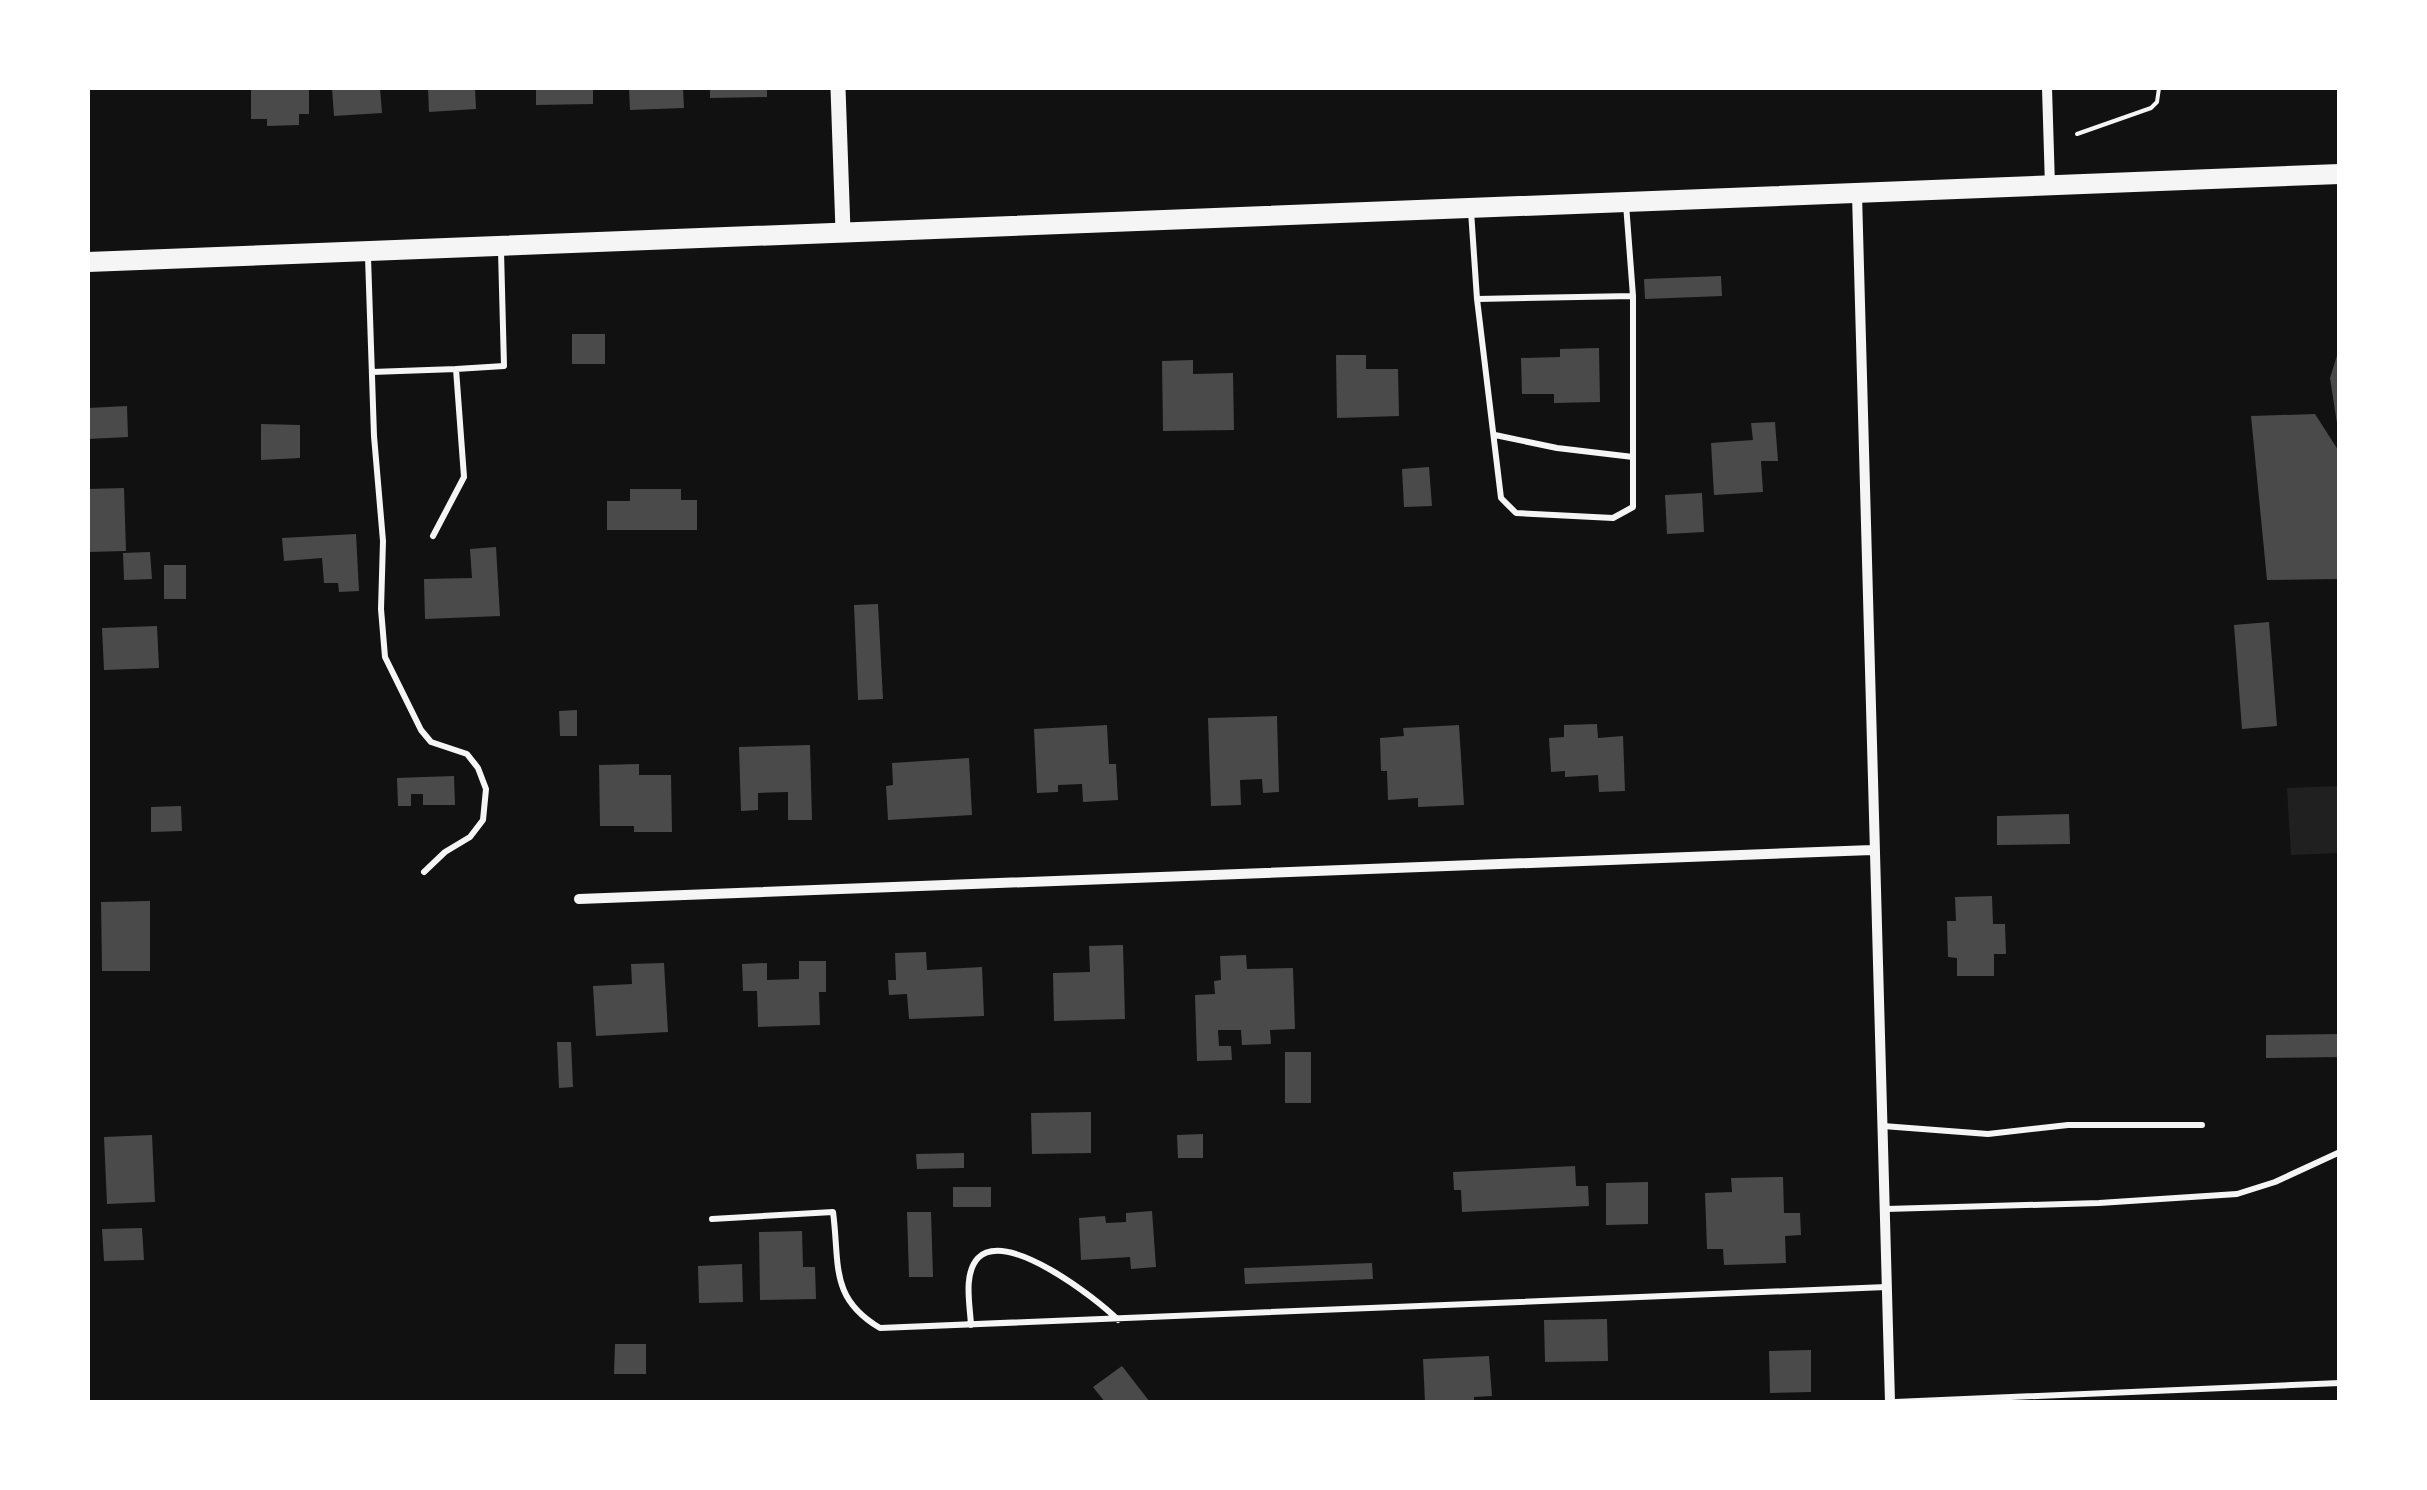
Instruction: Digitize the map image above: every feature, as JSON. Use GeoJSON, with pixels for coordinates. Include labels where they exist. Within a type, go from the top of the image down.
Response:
{"type":"FeatureCollection","features":[{"type":"Feature","properties":{"kind":"main road"},"geometry":{"type":"LineString","coordinates":[[88,262],[2340,174]]}},
{"type":"Feature","properties":{"kind":"street"},"geometry":{"type":"LineString","coordinates":[[838,88],[843,230]]}},
{"type":"Feature","properties":{"kind":"street"},"geometry":{"type":"LineString","coordinates":[[2048,88],[2050,187]]}},
{"type":"Feature","properties":{"kind":"street"},"geometry":{"type":"LineString","coordinates":[[1857,194],[1872,850],[1892,1402]]}},
{"type":"Feature","properties":{"kind":"street"},"geometry":{"type":"LineString","coordinates":[[579,898],[1872,850]]}},
{"type":"Feature","properties":{"kind":"lane"},"geometry":{"type":"LineString","coordinates":[[1471,208],[1477,298],[1502,498],[1516,513],[1613,518],[1633,507],[1633,296],[1626,202]]}},
{"type":"Feature","properties":{"kind":"lane"},"geometry":{"type":"LineString","coordinates":[[372,372],[504,366],[501,245]]}},
{"type":"Feature","properties":{"kind":"lane"},"geometry":{"type":"LineString","coordinates":[[368,251],[383,540],[384,658],[421,730],[431,742],[467,754],[486,789],[483,820],[470,837],[445,852],[424,872]]}},
{"type":"Feature","properties":{"kind":"lane"},"geometry":{"type":"LineString","coordinates":[[1477,298],[1633,296]]}},
{"type":"Feature","properties":{"kind":"lane"},"geometry":{"type":"LineString","coordinates":[[433,536],[464,477],[456,369]]}},
{"type":"Feature","properties":{"kind":"lane"},"geometry":{"type":"LineString","coordinates":[[1495,435],[1557,448],[1633,457]]}},
{"type":"Feature","properties":{"kind":"lane"},"geometry":{"type":"LineString","coordinates":[[1882,1126],[1988,1134],[2068,1125],[2202,1125]]}},
{"type":"Feature","properties":{"kind":"lane"},"geometry":{"type":"LineString","coordinates":[[1884,1209],[2098,1204],[2236,1194],[2275,1182],[2340,1152]]}},
{"type":"Feature","properties":{"kind":"lane"},"geometry":{"type":"LineString","coordinates":[[712,1219],[833,1212],[840,1286],[860,1316],[880,1328],[1887,1287]]}},
{"type":"Feature","properties":{"kind":"lane"},"geometry":{"type":"LineString","coordinates":[[971,1325],[968,1280],[976,1260],[990,1250],[1009,1252],[1077,1285],[1118,1320]]}},
{"type":"Feature","properties":{"kind":"lane"},"geometry":{"type":"LineString","coordinates":[[1892,1402],[2340,1384]]}},
{"type":"Feature","properties":{"kind":"path"},"geometry":{"type":"LineString","coordinates":[[2077,134],[2152,108],[2159,88]]}},
{"type":"Feature","properties":{"kind":"shaded area"},"geometry":{"type":"Polygon","coordinates":[[[2339,786],[2339,853],[2291,855],[2287,788],[2339,786]]]}},
{"type":"Feature","properties":{"kind":"building"},"geometry":{"type":"Polygon","coordinates":[[[251,88],[309,88],[309,114],[299,114],[299,125],[267,126],[267,119],[251,119],[251,88]]]}},
{"type":"Feature","properties":{"kind":"building"},"geometry":{"type":"Polygon","coordinates":[[[332,88],[380,88],[382,113],[334,116],[332,88]]]}},
{"type":"Feature","properties":{"kind":"building"},"geometry":{"type":"Polygon","coordinates":[[[428,88],[475,88],[476,109],[429,112],[428,88]]]}},
{"type":"Feature","properties":{"kind":"building"},"geometry":{"type":"Polygon","coordinates":[[[536,88],[593,88],[593,104],[536,105],[536,88]]]}},
{"type":"Feature","properties":{"kind":"building"},"geometry":{"type":"Polygon","coordinates":[[[629,88],[683,88],[684,108],[630,110],[629,88]]]}},
{"type":"Feature","properties":{"kind":"building"},"geometry":{"type":"Polygon","coordinates":[[[710,88],[767,88],[767,97],[710,98],[710,88]]]}},
{"type":"Feature","properties":{"kind":"building"},"geometry":{"type":"Polygon","coordinates":[[[1721,276],[1722,296],[1645,299],[1644,279],[1721,276]]]}},
{"type":"Feature","properties":{"kind":"building"},"geometry":{"type":"Polygon","coordinates":[[[572,334],[605,334],[605,364],[572,364],[572,334]]]}},
{"type":"Feature","properties":{"kind":"building"},"geometry":{"type":"Polygon","coordinates":[[[2340,346],[2340,429],[2338,430],[2330,378],[2340,346]]]}},
{"type":"Feature","properties":{"kind":"building"},"geometry":{"type":"Polygon","coordinates":[[[1599,348],[1600,402],[1554,403],[1554,394],[1522,394],[1521,358],[1560,357],[1560,349],[1599,348]]]}},
{"type":"Feature","properties":{"kind":"building"},"geometry":{"type":"Polygon","coordinates":[[[1336,355],[1366,355],[1366,369],[1398,369],[1399,416],[1337,418],[1336,355]]]}},
{"type":"Feature","properties":{"kind":"building"},"geometry":{"type":"Polygon","coordinates":[[[1193,360],[1193,374],[1233,373],[1234,430],[1163,431],[1162,361],[1193,360]]]}},
{"type":"Feature","properties":{"kind":"building"},"geometry":{"type":"Polygon","coordinates":[[[127,406],[128,437],[88,439],[88,408],[127,406]]]}},
{"type":"Feature","properties":{"kind":"building"},"geometry":{"type":"Polygon","coordinates":[[[2315,414],[2340,453],[2340,579],[2267,580],[2251,416],[2315,414]]]}},
{"type":"Feature","properties":{"kind":"building"},"geometry":{"type":"Polygon","coordinates":[[[1775,422],[1778,461],[1761,461],[1763,492],[1714,495],[1711,443],[1753,440],[1751,423],[1775,422]]]}},
{"type":"Feature","properties":{"kind":"building"},"geometry":{"type":"Polygon","coordinates":[[[261,424],[300,425],[300,458],[261,460],[261,424]]]}},
{"type":"Feature","properties":{"kind":"building"},"geometry":{"type":"Polygon","coordinates":[[[1429,467],[1432,506],[1404,507],[1402,469],[1429,467]]]}},
{"type":"Feature","properties":{"kind":"building"},"geometry":{"type":"Polygon","coordinates":[[[124,488],[126,551],[88,552],[88,489],[124,488]]]}},
{"type":"Feature","properties":{"kind":"building"},"geometry":{"type":"Polygon","coordinates":[[[630,489],[681,489],[681,500],[697,500],[697,530],[607,530],[607,501],[630,501],[630,489]]]}},
{"type":"Feature","properties":{"kind":"building"},"geometry":{"type":"Polygon","coordinates":[[[1702,493],[1704,532],[1667,534],[1665,495],[1702,493]]]}},
{"type":"Feature","properties":{"kind":"building"},"geometry":{"type":"Polygon","coordinates":[[[356,534],[359,591],[339,592],[338,583],[324,583],[322,558],[284,561],[282,538],[356,534]]]}},
{"type":"Feature","properties":{"kind":"building"},"geometry":{"type":"Polygon","coordinates":[[[496,547],[500,616],[425,619],[424,579],[472,578],[470,549],[496,547]]]}},
{"type":"Feature","properties":{"kind":"building"},"geometry":{"type":"Polygon","coordinates":[[[150,552],[152,579],[124,580],[123,553],[150,552]]]}},
{"type":"Feature","properties":{"kind":"building"},"geometry":{"type":"Polygon","coordinates":[[[164,565],[186,565],[186,599],[164,599],[164,565]]]}},
{"type":"Feature","properties":{"kind":"building"},"geometry":{"type":"Polygon","coordinates":[[[878,604],[883,699],[858,700],[854,605],[878,604]]]}},
{"type":"Feature","properties":{"kind":"building"},"geometry":{"type":"Polygon","coordinates":[[[2269,622],[2277,726],[2242,729],[2234,625],[2269,622]]]}},
{"type":"Feature","properties":{"kind":"building"},"geometry":{"type":"Polygon","coordinates":[[[157,626],[159,668],[104,670],[102,628],[157,626]]]}},
{"type":"Feature","properties":{"kind":"building"},"geometry":{"type":"Polygon","coordinates":[[[577,710],[577,736],[560,736],[559,711],[577,710]]]}},
{"type":"Feature","properties":{"kind":"building"},"geometry":{"type":"Polygon","coordinates":[[[1277,716],[1279,792],[1263,793],[1262,779],[1240,780],[1241,805],[1211,806],[1208,718],[1277,716]]]}},
{"type":"Feature","properties":{"kind":"building"},"geometry":{"type":"Polygon","coordinates":[[[1597,724],[1598,738],[1623,736],[1625,791],[1599,792],[1598,775],[1565,777],[1565,771],[1551,772],[1549,738],[1564,737],[1564,725],[1597,724]]]}},
{"type":"Feature","properties":{"kind":"building"},"geometry":{"type":"Polygon","coordinates":[[[1107,725],[1109,764],[1116,764],[1118,800],[1083,802],[1082,784],[1058,785],[1058,792],[1037,793],[1034,729],[1107,725]]]}},
{"type":"Feature","properties":{"kind":"building"},"geometry":{"type":"Polygon","coordinates":[[[1459,725],[1464,805],[1418,807],[1418,798],[1388,800],[1387,771],[1381,771],[1380,738],[1404,736],[1403,728],[1459,725]]]}},
{"type":"Feature","properties":{"kind":"building"},"geometry":{"type":"Polygon","coordinates":[[[810,745],[812,820],[788,820],[788,792],[758,793],[758,810],[741,811],[739,747],[810,745]]]}},
{"type":"Feature","properties":{"kind":"building"},"geometry":{"type":"Polygon","coordinates":[[[969,758],[972,815],[888,820],[886,786],[893,785],[892,763],[969,758]]]}},
{"type":"Feature","properties":{"kind":"building"},"geometry":{"type":"Polygon","coordinates":[[[639,764],[639,775],[671,775],[672,832],[634,832],[634,826],[600,826],[599,765],[639,764]]]}},
{"type":"Feature","properties":{"kind":"building"},"geometry":{"type":"Polygon","coordinates":[[[454,776],[455,805],[423,805],[423,794],[411,794],[411,806],[398,806],[397,778],[454,776]]]}},
{"type":"Feature","properties":{"kind":"building"},"geometry":{"type":"Polygon","coordinates":[[[181,806],[182,831],[151,832],[151,807],[181,806]]]}},
{"type":"Feature","properties":{"kind":"building"},"geometry":{"type":"Polygon","coordinates":[[[2069,814],[2070,844],[1997,845],[1997,816],[2069,814]]]}},
{"type":"Feature","properties":{"kind":"building"},"geometry":{"type":"Polygon","coordinates":[[[1992,896],[1993,924],[2005,924],[2006,954],[1994,954],[1994,976],[1957,976],[1957,958],[1948,957],[1947,921],[1956,921],[1955,897],[1992,896]]]}},
{"type":"Feature","properties":{"kind":"building"},"geometry":{"type":"Polygon","coordinates":[[[150,901],[150,971],[102,971],[101,902],[150,901]]]}},
{"type":"Feature","properties":{"kind":"building"},"geometry":{"type":"Polygon","coordinates":[[[1123,945],[1125,1019],[1054,1021],[1053,973],[1090,972],[1089,946],[1123,945]]]}},
{"type":"Feature","properties":{"kind":"building"},"geometry":{"type":"Polygon","coordinates":[[[926,952],[927,970],[982,967],[984,1016],[909,1019],[907,994],[889,995],[888,980],[896,980],[895,953],[926,952]]]}},
{"type":"Feature","properties":{"kind":"building"},"geometry":{"type":"Polygon","coordinates":[[[1246,955],[1247,969],[1293,968],[1295,1029],[1270,1030],[1271,1044],[1242,1045],[1241,1030],[1218,1030],[1219,1046],[1231,1046],[1232,1060],[1197,1061],[1195,995],[1215,994],[1214,981],[1221,980],[1220,956],[1246,955]]]}},
{"type":"Feature","properties":{"kind":"building"},"geometry":{"type":"Polygon","coordinates":[[[799,961],[826,961],[826,992],[819,992],[820,1025],[758,1027],[757,991],[743,991],[742,964],[767,963],[767,980],[799,979],[799,961]]]}},
{"type":"Feature","properties":{"kind":"building"},"geometry":{"type":"Polygon","coordinates":[[[664,963],[668,1032],[596,1036],[593,986],[632,984],[631,964],[664,963]]]}},
{"type":"Feature","properties":{"kind":"building"},"geometry":{"type":"Polygon","coordinates":[[[2340,1034],[2340,1057],[2266,1058],[2266,1035],[2340,1034]]]}},
{"type":"Feature","properties":{"kind":"building"},"geometry":{"type":"Polygon","coordinates":[[[557,1042],[571,1042],[573,1087],[559,1088],[557,1042]]]}},
{"type":"Feature","properties":{"kind":"building"},"geometry":{"type":"Polygon","coordinates":[[[1285,1052],[1311,1052],[1311,1103],[1285,1103],[1285,1052]]]}},
{"type":"Feature","properties":{"kind":"building"},"geometry":{"type":"Polygon","coordinates":[[[1091,1112],[1091,1153],[1032,1154],[1031,1113],[1091,1112]]]}},
{"type":"Feature","properties":{"kind":"building"},"geometry":{"type":"Polygon","coordinates":[[[1203,1134],[1203,1158],[1178,1158],[1177,1135],[1203,1134]]]}},
{"type":"Feature","properties":{"kind":"building"},"geometry":{"type":"Polygon","coordinates":[[[152,1135],[155,1202],[107,1204],[104,1137],[152,1135]]]}},
{"type":"Feature","properties":{"kind":"building"},"geometry":{"type":"Polygon","coordinates":[[[964,1153],[964,1168],[917,1169],[916,1154],[964,1153]]]}},
{"type":"Feature","properties":{"kind":"building"},"geometry":{"type":"Polygon","coordinates":[[[1575,1166],[1576,1186],[1588,1186],[1589,1206],[1462,1212],[1461,1190],[1454,1190],[1453,1172],[1575,1166]]]}},
{"type":"Feature","properties":{"kind":"building"},"geometry":{"type":"Polygon","coordinates":[[[1783,1177],[1784,1213],[1800,1213],[1801,1235],[1785,1236],[1786,1263],[1724,1265],[1723,1249],[1707,1249],[1705,1193],[1732,1192],[1731,1178],[1783,1177]]]}},
{"type":"Feature","properties":{"kind":"building"},"geometry":{"type":"Polygon","coordinates":[[[1648,1182],[1648,1224],[1606,1225],[1606,1183],[1648,1182]]]}},
{"type":"Feature","properties":{"kind":"building"},"geometry":{"type":"Polygon","coordinates":[[[953,1187],[991,1187],[991,1207],[953,1207],[953,1187]]]}},
{"type":"Feature","properties":{"kind":"building"},"geometry":{"type":"Polygon","coordinates":[[[1152,1211],[1156,1267],[1131,1269],[1130,1257],[1081,1260],[1079,1218],[1105,1216],[1106,1223],[1126,1222],[1126,1213],[1152,1211]]]}},
{"type":"Feature","properties":{"kind":"building"},"geometry":{"type":"Polygon","coordinates":[[[907,1212],[931,1212],[933,1277],[909,1277],[907,1212]]]}},
{"type":"Feature","properties":{"kind":"building"},"geometry":{"type":"Polygon","coordinates":[[[142,1228],[144,1260],[104,1261],[102,1229],[142,1228]]]}},
{"type":"Feature","properties":{"kind":"building"},"geometry":{"type":"Polygon","coordinates":[[[802,1231],[803,1267],[815,1267],[816,1299],[760,1300],[759,1232],[802,1231]]]}},
{"type":"Feature","properties":{"kind":"building"},"geometry":{"type":"Polygon","coordinates":[[[1372,1263],[1373,1279],[1245,1284],[1244,1268],[1372,1263]]]}},
{"type":"Feature","properties":{"kind":"building"},"geometry":{"type":"Polygon","coordinates":[[[742,1264],[743,1302],[699,1303],[698,1266],[742,1264]]]}},
{"type":"Feature","properties":{"kind":"building"},"geometry":{"type":"Polygon","coordinates":[[[1607,1319],[1608,1361],[1545,1362],[1544,1320],[1607,1319]]]}},
{"type":"Feature","properties":{"kind":"building"},"geometry":{"type":"Polygon","coordinates":[[[615,1344],[646,1344],[646,1374],[614,1374],[615,1344]]]}},
{"type":"Feature","properties":{"kind":"building"},"geometry":{"type":"Polygon","coordinates":[[[1811,1350],[1811,1392],[1770,1393],[1769,1351],[1811,1350]]]}},
{"type":"Feature","properties":{"kind":"building"},"geometry":{"type":"Polygon","coordinates":[[[1489,1356],[1492,1396],[1474,1397],[1474,1402],[1425,1402],[1423,1359],[1489,1356]]]}},
{"type":"Feature","properties":{"kind":"building"},"geometry":{"type":"Polygon","coordinates":[[[1122,1366],[1150,1402],[1105,1402],[1093,1387],[1122,1366]]]}}]}
